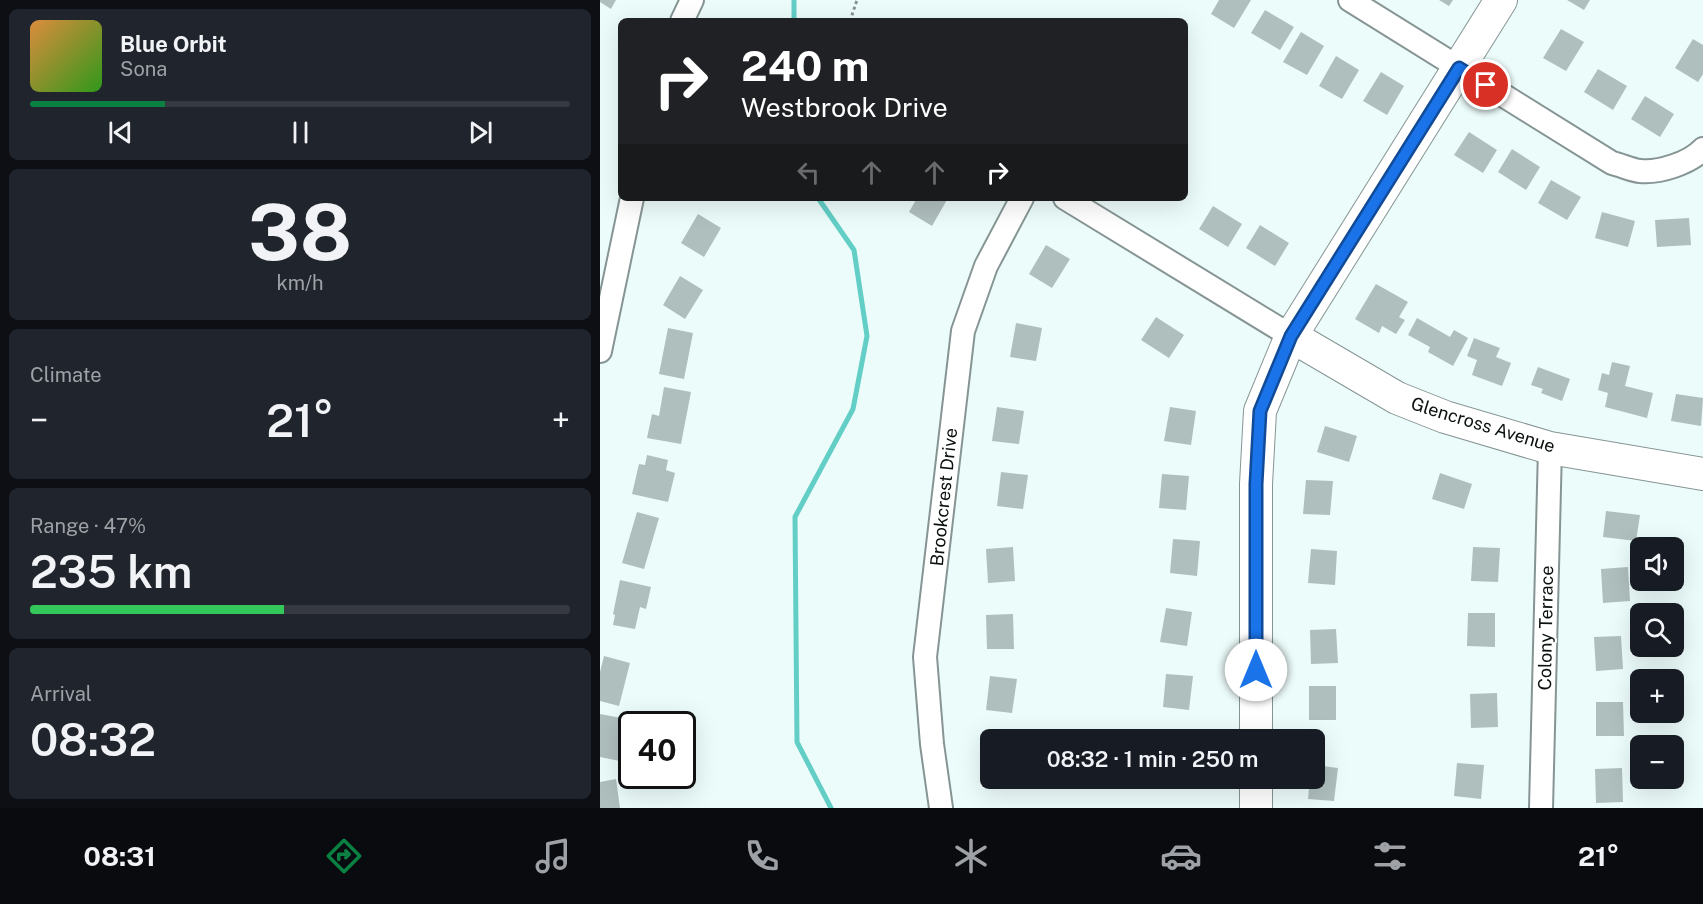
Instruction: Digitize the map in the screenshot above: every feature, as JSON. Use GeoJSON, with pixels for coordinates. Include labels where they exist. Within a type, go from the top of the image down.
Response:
{"type":"FeatureCollection","features":[{"type":"Feature","properties":{"kind":"street"},"geometry":{"type":"LineString","coordinates":[[683,18],[692,0]]}},
{"type":"Feature","properties":{"kind":"street"},"geometry":{"type":"LineString","coordinates":[[1350,0],[1612,163],[1641,171],[1674,167],[1699,154],[1703,149]]}},
{"type":"Feature","properties":{"kind":"street"},"geometry":{"type":"LineString","coordinates":[[1256,729],[1256,484],[1260,411],[1291,336],[1501,0]]}},
{"type":"Feature","properties":{"kind":"street"},"geometry":{"type":"LineString","coordinates":[[600,351],[631,201]]}},
{"type":"Feature","properties":{"kind":"street","name":"Brookcrest Drive"},"geometry":{"type":"LineString","coordinates":[[941,808],[932,744],[926,657],[963,331],[986,266],[1020,201]]}},
{"type":"Feature","properties":{"kind":"street","name":"Glencross Avenue"},"geometry":{"type":"LineString","coordinates":[[1070,201],[1397,398],[1445,417],[1550,448],[1703,474]]}},
{"type":"Feature","properties":{"kind":"street","name":"Colony Terrace"},"geometry":{"type":"LineString","coordinates":[[1541,808],[1550,448]]}},
{"type":"Feature","properties":{"kind":"street"},"geometry":{"type":"LineString","coordinates":[[1256,789],[1256,808]]}},
{"type":"Feature","properties":{"kind":"path"},"geometry":{"type":"LineString","coordinates":[[851,18],[857,0]]}},
{"type":"Feature","properties":{"kind":"building"},"geometry":{"type":"Polygon","coordinates":[[[600,0],[616,0],[611,9],[600,0]]]}},
{"type":"Feature","properties":{"kind":"building"},"geometry":{"type":"Polygon","coordinates":[[[1219,0],[1251,0],[1234,28],[1211,14],[1219,0]]]}},
{"type":"Feature","properties":{"kind":"building"},"geometry":{"type":"Polygon","coordinates":[[[1439,0],[1453,0],[1449,6],[1439,0]]]}},
{"type":"Feature","properties":{"kind":"building"},"geometry":{"type":"Polygon","coordinates":[[[1567,0],[1590,0],[1584,10],[1567,0]]]}},
{"type":"Feature","properties":{"kind":"building"},"geometry":{"type":"Polygon","coordinates":[[[1265,10],[1294,27],[1280,50],[1251,33],[1265,10]]]}},
{"type":"Feature","properties":{"kind":"building"},"geometry":{"type":"Polygon","coordinates":[[[1561,29],[1584,42],[1566,71],[1543,58],[1561,29]]]}},
{"type":"Feature","properties":{"kind":"building"},"geometry":{"type":"Polygon","coordinates":[[[1301,32],[1324,46],[1307,75],[1283,62],[1301,32]]]}},
{"type":"Feature","properties":{"kind":"building"},"geometry":{"type":"Polygon","coordinates":[[[1693,39],[1703,45],[1703,74],[1698,82],[1675,68],[1693,39]]]}},
{"type":"Feature","properties":{"kind":"building"},"geometry":{"type":"Polygon","coordinates":[[[1336,56],[1359,70],[1342,99],[1319,86],[1336,56]]]}},
{"type":"Feature","properties":{"kind":"building"},"geometry":{"type":"Polygon","coordinates":[[[1598,69],[1627,86],[1613,110],[1584,92],[1598,69]]]}},
{"type":"Feature","properties":{"kind":"building"},"geometry":{"type":"Polygon","coordinates":[[[1381,72],[1404,86],[1387,115],[1363,101],[1381,72]]]}},
{"type":"Feature","properties":{"kind":"building"},"geometry":{"type":"Polygon","coordinates":[[[1645,96],[1674,114],[1660,137],[1631,119],[1645,96]]]}},
{"type":"Feature","properties":{"kind":"building"},"geometry":{"type":"Polygon","coordinates":[[[1469,132],[1497,150],[1483,173],[1454,155],[1469,132]]]}},
{"type":"Feature","properties":{"kind":"building"},"geometry":{"type":"Polygon","coordinates":[[[1512,149],[1540,167],[1526,190],[1498,172],[1512,149]]]}},
{"type":"Feature","properties":{"kind":"building"},"geometry":{"type":"Polygon","coordinates":[[[1551,180],[1581,197],[1567,220],[1538,203],[1551,180]]]}},
{"type":"Feature","properties":{"kind":"building"},"geometry":{"type":"Polygon","coordinates":[[[915,201],[946,201],[932,226],[909,212],[915,201]]]}},
{"type":"Feature","properties":{"kind":"building"},"geometry":{"type":"Polygon","coordinates":[[[1213,206],[1242,224],[1228,247],[1199,229],[1213,206]]]}},
{"type":"Feature","properties":{"kind":"building"},"geometry":{"type":"Polygon","coordinates":[[[1602,212],[1635,221],[1628,247],[1595,238],[1602,212]]]}},
{"type":"Feature","properties":{"kind":"building"},"geometry":{"type":"Polygon","coordinates":[[[698,214],[721,228],[704,257],[681,243],[698,214]]]}},
{"type":"Feature","properties":{"kind":"building"},"geometry":{"type":"Polygon","coordinates":[[[1689,218],[1691,245],[1657,247],[1655,220],[1689,218]]]}},
{"type":"Feature","properties":{"kind":"building"},"geometry":{"type":"Polygon","coordinates":[[[1260,225],[1289,243],[1275,266],[1246,248],[1260,225]]]}},
{"type":"Feature","properties":{"kind":"building"},"geometry":{"type":"Polygon","coordinates":[[[1046,245],[1070,259],[1052,288],[1029,274],[1046,245]]]}},
{"type":"Feature","properties":{"kind":"building"},"geometry":{"type":"Polygon","coordinates":[[[680,276],[703,290],[685,319],[663,305],[680,276]]]}},
{"type":"Feature","properties":{"kind":"building"},"geometry":{"type":"Polygon","coordinates":[[[1376,284],[1408,302],[1399,317],[1405,320],[1396,334],[1382,326],[1379,333],[1355,319],[1376,284]]]}},
{"type":"Feature","properties":{"kind":"building"},"geometry":{"type":"Polygon","coordinates":[[[1156,317],[1184,335],[1169,358],[1141,340],[1156,317]]]}},
{"type":"Feature","properties":{"kind":"building"},"geometry":{"type":"Polygon","coordinates":[[[1417,318],[1450,337],[1454,330],[1468,338],[1453,366],[1428,352],[1430,347],[1408,335],[1417,318]]]}},
{"type":"Feature","properties":{"kind":"building"},"geometry":{"type":"Polygon","coordinates":[[[1016,323],[1042,328],[1036,361],[1010,357],[1016,323]]]}},
{"type":"Feature","properties":{"kind":"building"},"geometry":{"type":"Polygon","coordinates":[[[668,328],[693,333],[684,379],[659,374],[668,328]]]}},
{"type":"Feature","properties":{"kind":"building"},"geometry":{"type":"Polygon","coordinates":[[[1474,338],[1500,348],[1496,357],[1511,363],[1502,386],[1472,375],[1477,360],[1467,356],[1474,338]]]}},
{"type":"Feature","properties":{"kind":"building"},"geometry":{"type":"Polygon","coordinates":[[[1612,362],[1630,366],[1625,386],[1653,393],[1647,418],[1605,407],[1608,393],[1598,390],[1602,373],[1609,375],[1612,362]]]}},
{"type":"Feature","properties":{"kind":"building"},"geometry":{"type":"Polygon","coordinates":[[[1538,367],[1570,379],[1562,401],[1541,393],[1543,389],[1531,385],[1538,367]]]}},
{"type":"Feature","properties":{"kind":"building"},"geometry":{"type":"Polygon","coordinates":[[[664,387],[691,392],[681,444],[647,438],[652,414],[659,416],[664,387]]]}},
{"type":"Feature","properties":{"kind":"building"},"geometry":{"type":"Polygon","coordinates":[[[1676,394],[1703,398],[1701,426],[1671,421],[1676,394]]]}},
{"type":"Feature","properties":{"kind":"building"},"geometry":{"type":"Polygon","coordinates":[[[997,407],[1024,411],[1019,444],[992,441],[997,407]]]}},
{"type":"Feature","properties":{"kind":"building"},"geometry":{"type":"Polygon","coordinates":[[[1170,407],[1196,411],[1191,445],[1164,441],[1170,407]]]}},
{"type":"Feature","properties":{"kind":"building"},"geometry":{"type":"Polygon","coordinates":[[[1325,426],[1357,436],[1349,462],[1317,452],[1325,426]]]}},
{"type":"Feature","properties":{"kind":"building"},"geometry":{"type":"Polygon","coordinates":[[[647,455],[668,460],[666,470],[675,473],[668,502],[632,494],[639,464],[645,465],[647,455]]]}},
{"type":"Feature","properties":{"kind":"building"},"geometry":{"type":"Polygon","coordinates":[[[1001,472],[1028,475],[1023,509],[997,506],[1001,472]]]}},
{"type":"Feature","properties":{"kind":"building"},"geometry":{"type":"Polygon","coordinates":[[[1440,473],[1472,484],[1464,509],[1432,499],[1440,473]]]}},
{"type":"Feature","properties":{"kind":"building"},"geometry":{"type":"Polygon","coordinates":[[[1162,474],[1189,476],[1186,510],[1159,508],[1162,474]]]}},
{"type":"Feature","properties":{"kind":"building"},"geometry":{"type":"Polygon","coordinates":[[[1306,480],[1333,481],[1330,515],[1303,514],[1306,480]]]}},
{"type":"Feature","properties":{"kind":"building"},"geometry":{"type":"Polygon","coordinates":[[[1606,511],[1640,515],[1637,537],[1630,537],[1630,540],[1603,537],[1606,511]]]}},
{"type":"Feature","properties":{"kind":"building"},"geometry":{"type":"Polygon","coordinates":[[[637,512],[659,518],[644,569],[622,563],[637,512]]]}},
{"type":"Feature","properties":{"kind":"building"},"geometry":{"type":"Polygon","coordinates":[[[1173,539],[1200,541],[1197,576],[1170,573],[1173,539]]]}},
{"type":"Feature","properties":{"kind":"building"},"geometry":{"type":"Polygon","coordinates":[[[1013,547],[1015,581],[988,583],[986,549],[1013,547]]]}},
{"type":"Feature","properties":{"kind":"building"},"geometry":{"type":"Polygon","coordinates":[[[1473,547],[1500,548],[1498,582],[1471,581],[1473,547]]]}},
{"type":"Feature","properties":{"kind":"building"},"geometry":{"type":"Polygon","coordinates":[[[1311,549],[1337,551],[1335,585],[1308,583],[1311,549]]]}},
{"type":"Feature","properties":{"kind":"building"},"geometry":{"type":"Polygon","coordinates":[[[1628,567],[1630,601],[1603,603],[1601,569],[1628,567]]]}},
{"type":"Feature","properties":{"kind":"building"},"geometry":{"type":"Polygon","coordinates":[[[620,580],[651,587],[646,609],[640,607],[635,629],[613,625],[620,580]]]}},
{"type":"Feature","properties":{"kind":"building"},"geometry":{"type":"Polygon","coordinates":[[[1166,608],[1192,612],[1187,646],[1160,642],[1166,608]]]}},
{"type":"Feature","properties":{"kind":"building"},"geometry":{"type":"Polygon","coordinates":[[[1468,613],[1495,613],[1495,647],[1467,646],[1468,613]]]}},
{"type":"Feature","properties":{"kind":"building"},"geometry":{"type":"Polygon","coordinates":[[[1013,614],[1014,649],[987,649],[986,615],[1013,614]]]}},
{"type":"Feature","properties":{"kind":"building"},"geometry":{"type":"Polygon","coordinates":[[[1336,629],[1338,663],[1311,664],[1310,630],[1336,629]]]}},
{"type":"Feature","properties":{"kind":"building"},"geometry":{"type":"Polygon","coordinates":[[[1621,636],[1623,669],[1596,671],[1594,637],[1621,636]]]}},
{"type":"Feature","properties":{"kind":"building"},"geometry":{"type":"Polygon","coordinates":[[[604,656],[630,663],[619,706],[600,701],[600,672],[604,656]]]}},
{"type":"Feature","properties":{"kind":"building"},"geometry":{"type":"Polygon","coordinates":[[[1166,674],[1193,676],[1189,710],[1163,707],[1166,674]]]}},
{"type":"Feature","properties":{"kind":"building"},"geometry":{"type":"Polygon","coordinates":[[[990,676],[1017,679],[1012,713],[986,710],[990,676]]]}},
{"type":"Feature","properties":{"kind":"building"},"geometry":{"type":"Polygon","coordinates":[[[1309,686],[1336,686],[1336,720],[1309,720],[1309,686]]]}},
{"type":"Feature","properties":{"kind":"building"},"geometry":{"type":"Polygon","coordinates":[[[1497,693],[1498,727],[1471,728],[1470,694],[1497,693]]]}},
{"type":"Feature","properties":{"kind":"building"},"geometry":{"type":"Polygon","coordinates":[[[1596,702],[1623,702],[1624,736],[1596,736],[1596,702]]]}},
{"type":"Feature","properties":{"kind":"building"},"geometry":{"type":"Polygon","coordinates":[[[600,714],[618,717],[618,761],[600,757],[600,714]]]}},
{"type":"Feature","properties":{"kind":"building"},"geometry":{"type":"Polygon","coordinates":[[[1457,763],[1484,765],[1481,799],[1454,796],[1457,763]]]}},
{"type":"Feature","properties":{"kind":"building"},"geometry":{"type":"Polygon","coordinates":[[[1325,766],[1338,768],[1334,801],[1308,799],[1309,789],[1325,789],[1325,766]]]}},
{"type":"Feature","properties":{"kind":"building"},"geometry":{"type":"Polygon","coordinates":[[[1622,768],[1623,802],[1596,803],[1595,769],[1622,768]]]}},
{"type":"Feature","properties":{"kind":"building"},"geometry":{"type":"Polygon","coordinates":[[[616,779],[620,808],[600,808],[600,782],[616,779]]]}},
{"type":"Feature","properties":{"kind":"waterway"},"geometry":{"type":"LineString","coordinates":[[794,0],[794,18]]}},
{"type":"Feature","properties":{"kind":"waterway"},"geometry":{"type":"LineString","coordinates":[[820,201],[854,250],[867,336],[853,409],[795,517],[797,742],[831,808]]}},
{"type":"Feature","properties":{"kind":"route"},"geometry":{"type":"LineString","coordinates":[[1256,670],[1256,484],[1260,411],[1291,336],[1459,68],[1486,85]]}}]}
